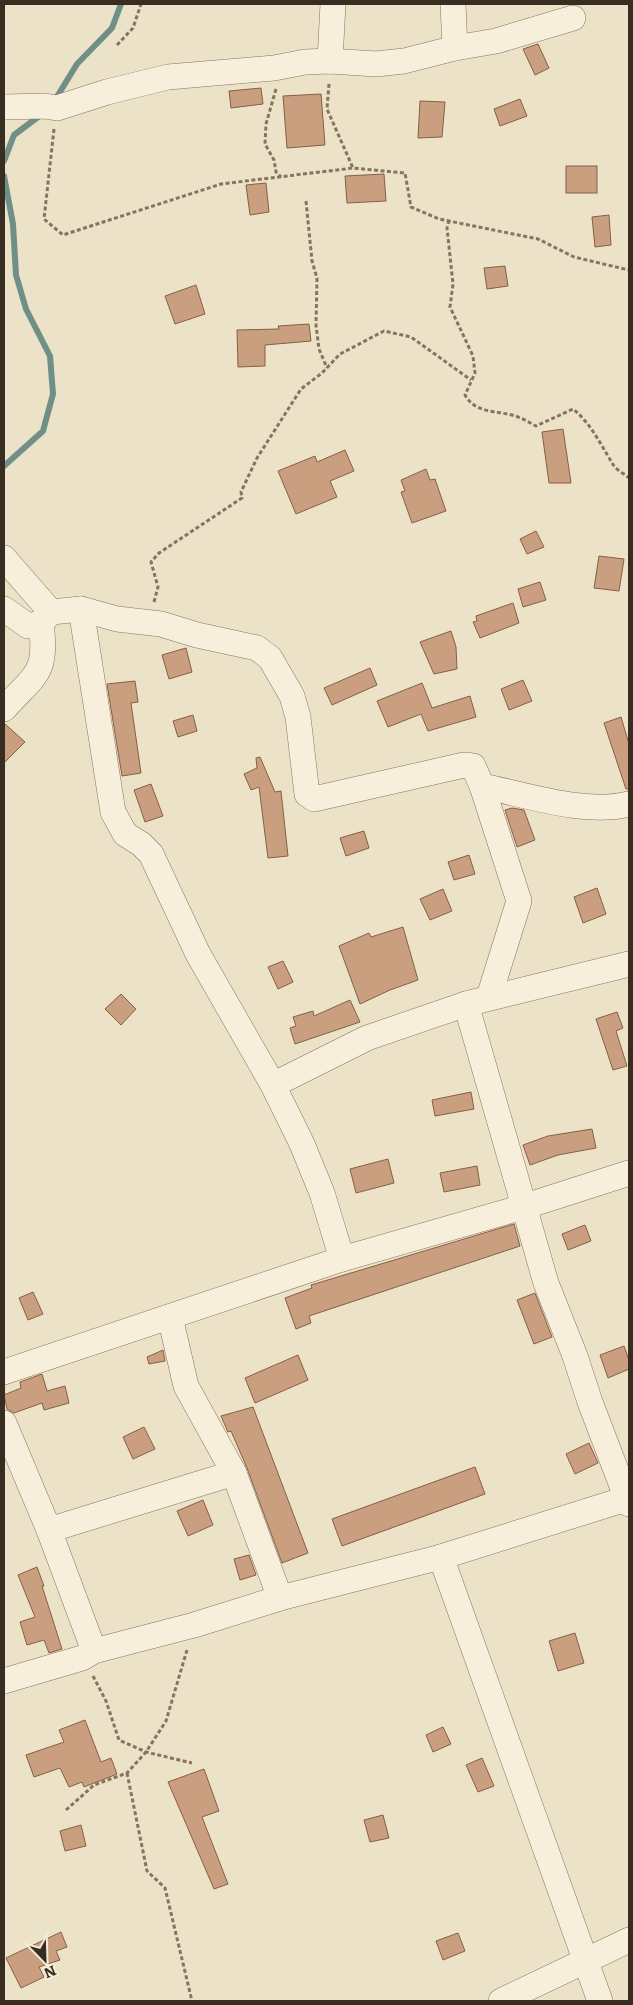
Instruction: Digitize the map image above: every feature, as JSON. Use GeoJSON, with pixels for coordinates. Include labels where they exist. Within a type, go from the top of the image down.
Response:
{"type":"FeatureCollection","features":[{"type":"Feature","properties":{"kind":"street"},"geometry":{"type":"LineString","coordinates":[[330,60],[333,4]]}},
{"type":"Feature","properties":{"kind":"street"},"geometry":{"type":"LineString","coordinates":[[453,4],[455,48]]}},
{"type":"Feature","properties":{"kind":"street"},"geometry":{"type":"LineString","coordinates":[[4,107],[45,106],[56,108],[107,92],[168,77],[274,68],[305,62],[330,60],[376,64],[404,60],[496,41],[573,18]]}},
{"type":"Feature","properties":{"kind":"street"},"geometry":{"type":"LineString","coordinates":[[4,558],[46,618],[42,665],[33,679],[4,709]]}},
{"type":"Feature","properties":{"kind":"street"},"geometry":{"type":"LineString","coordinates":[[4,609],[28,626],[46,618],[81,609],[117,619],[161,624],[197,635],[257,648],[270,658],[292,696],[298,717],[307,794],[314,799],[464,765],[473,766],[482,786],[519,901],[477,1000],[523,1208],[546,1283],[629,1500],[441,1557],[280,1598],[4,1681]]}},
{"type":"Feature","properties":{"kind":"street"},"geometry":{"type":"LineString","coordinates":[[81,609],[113,812],[125,834],[141,844],[151,854],[198,954],[273,1085],[302,1144],[322,1193],[342,1260]]}},
{"type":"Feature","properties":{"kind":"street"},"geometry":{"type":"LineString","coordinates":[[482,786],[591,807],[612,808],[629,804]]}},
{"type":"Feature","properties":{"kind":"street"},"geometry":{"type":"LineString","coordinates":[[273,1085],[367,1038],[477,1000],[629,964]]}},
{"type":"Feature","properties":{"kind":"street"},"geometry":{"type":"LineString","coordinates":[[4,1372],[342,1260],[523,1208],[629,1173]]}},
{"type":"Feature","properties":{"kind":"street"},"geometry":{"type":"LineString","coordinates":[[170,1317],[186,1386],[234,1473],[280,1598]]}},
{"type":"Feature","properties":{"kind":"street"},"geometry":{"type":"LineString","coordinates":[[4,1423],[49,1530],[88,1655]]}},
{"type":"Feature","properties":{"kind":"street"},"geometry":{"type":"LineString","coordinates":[[49,1530],[234,1473]]}},
{"type":"Feature","properties":{"kind":"street"},"geometry":{"type":"LineString","coordinates":[[441,1557],[600,2001]]}},
{"type":"Feature","properties":{"kind":"street"},"geometry":{"type":"LineString","coordinates":[[501,2001],[629,1940]]}},
{"type":"Feature","properties":{"kind":"path"},"geometry":{"type":"LineString","coordinates":[[117,45],[133,28],[141,4]]}},
{"type":"Feature","properties":{"kind":"path"},"geometry":{"type":"LineString","coordinates":[[330,60],[328,109],[353,168]]}},
{"type":"Feature","properties":{"kind":"path"},"geometry":{"type":"LineString","coordinates":[[274,68],[276,93],[268,116],[265,144],[274,160],[276,172],[281,177]]}},
{"type":"Feature","properties":{"kind":"path"},"geometry":{"type":"LineString","coordinates":[[56,108],[44,219],[63,235],[221,184],[353,168],[406,173],[411,207],[449,220],[538,240],[574,256],[629,270]]}},
{"type":"Feature","properties":{"kind":"path"},"geometry":{"type":"LineString","coordinates":[[306,201],[312,261],[317,278],[316,325],[319,349],[327,368]]}},
{"type":"Feature","properties":{"kind":"path"},"geometry":{"type":"LineString","coordinates":[[449,220],[447,228],[453,284],[450,306],[473,356],[475,373],[470,380],[465,395],[468,402],[496,414],[518,416],[536,426],[573,410],[581,415],[604,446],[615,468],[629,478]]}},
{"type":"Feature","properties":{"kind":"path"},"geometry":{"type":"LineString","coordinates":[[161,624],[153,615],[158,587],[151,562],[159,553],[242,498],[241,492],[250,472],[288,406],[301,389],[327,368],[340,354],[384,331],[411,337],[470,380]]}},
{"type":"Feature","properties":{"kind":"path"},"geometry":{"type":"LineString","coordinates":[[66,1810],[94,1785],[127,1772],[146,1752],[166,1721],[194,1625]]}},
{"type":"Feature","properties":{"kind":"path"},"geometry":{"type":"LineString","coordinates":[[88,1655],[119,1740],[146,1752],[192,1763]]}},
{"type":"Feature","properties":{"kind":"path"},"geometry":{"type":"LineString","coordinates":[[127,1772],[147,1871],[165,1888],[192,2001]]}},
{"type":"Feature","properties":{"kind":"building"},"geometry":{"type":"Polygon","coordinates":[[[538,44],[549,68],[535,75],[523,49],[538,44]]]}},
{"type":"Feature","properties":{"kind":"building"},"geometry":{"type":"Polygon","coordinates":[[[261,88],[263,104],[231,108],[229,91],[261,88]]]}},
{"type":"Feature","properties":{"kind":"building"},"geometry":{"type":"Polygon","coordinates":[[[321,94],[325,145],[287,148],[283,96],[321,94]]]}},
{"type":"Feature","properties":{"kind":"building"},"geometry":{"type":"Polygon","coordinates":[[[520,99],[527,116],[500,126],[494,109],[520,99]]]}},
{"type":"Feature","properties":{"kind":"building"},"geometry":{"type":"Polygon","coordinates":[[[420,101],[445,102],[442,137],[418,138],[420,101]]]}},
{"type":"Feature","properties":{"kind":"building"},"geometry":{"type":"Polygon","coordinates":[[[566,166],[597,166],[597,193],[566,193],[566,166]]]}},
{"type":"Feature","properties":{"kind":"building"},"geometry":{"type":"Polygon","coordinates":[[[384,174],[386,201],[347,203],[345,176],[384,174]]]}},
{"type":"Feature","properties":{"kind":"building"},"geometry":{"type":"Polygon","coordinates":[[[266,183],[269,212],[250,215],[246,185],[266,183]]]}},
{"type":"Feature","properties":{"kind":"building"},"geometry":{"type":"Polygon","coordinates":[[[609,215],[611,245],[595,247],[592,217],[609,215]]]}},
{"type":"Feature","properties":{"kind":"building"},"geometry":{"type":"Polygon","coordinates":[[[505,266],[508,286],[487,289],[484,268],[505,266]]]}},
{"type":"Feature","properties":{"kind":"building"},"geometry":{"type":"Polygon","coordinates":[[[196,285],[205,314],[175,324],[165,296],[196,285]]]}},
{"type":"Feature","properties":{"kind":"building"},"geometry":{"type":"Polygon","coordinates":[[[309,324],[311,341],[265,345],[265,366],[238,367],[237,330],[279,329],[278,326],[309,324]]]}},
{"type":"Feature","properties":{"kind":"building"},"geometry":{"type":"Polygon","coordinates":[[[563,429],[571,483],[549,483],[542,432],[563,429]]]}},
{"type":"Feature","properties":{"kind":"building"},"geometry":{"type":"Polygon","coordinates":[[[345,450],[354,471],[330,481],[337,497],[296,514],[278,471],[315,456],[317,462],[345,450]]]}},
{"type":"Feature","properties":{"kind":"building"},"geometry":{"type":"Polygon","coordinates":[[[426,469],[430,480],[435,479],[446,511],[412,523],[401,492],[405,491],[401,480],[426,469]]]}},
{"type":"Feature","properties":{"kind":"building"},"geometry":{"type":"Polygon","coordinates":[[[536,531],[544,547],[527,554],[520,539],[536,531]]]}},
{"type":"Feature","properties":{"kind":"building"},"geometry":{"type":"Polygon","coordinates":[[[599,556],[624,559],[619,591],[594,588],[599,556]]]}},
{"type":"Feature","properties":{"kind":"building"},"geometry":{"type":"Polygon","coordinates":[[[540,582],[546,600],[523,607],[518,589],[540,582]]]}},
{"type":"Feature","properties":{"kind":"building"},"geometry":{"type":"Polygon","coordinates":[[[513,603],[519,623],[480,638],[473,622],[477,621],[476,616],[513,603]]]}},
{"type":"Feature","properties":{"kind":"building"},"geometry":{"type":"Polygon","coordinates":[[[451,631],[456,647],[457,669],[434,674],[420,642],[451,631]]]}},
{"type":"Feature","properties":{"kind":"building"},"geometry":{"type":"Polygon","coordinates":[[[186,648],[192,672],[169,679],[162,655],[186,648]]]}},
{"type":"Feature","properties":{"kind":"building"},"geometry":{"type":"Polygon","coordinates":[[[370,668],[377,685],[332,705],[324,688],[370,668]]]}},
{"type":"Feature","properties":{"kind":"building"},"geometry":{"type":"Polygon","coordinates":[[[523,680],[532,701],[509,710],[501,689],[523,680]]]}},
{"type":"Feature","properties":{"kind":"building"},"geometry":{"type":"Polygon","coordinates":[[[135,681],[138,702],[131,703],[141,773],[122,776],[107,684],[135,681]]]}},
{"type":"Feature","properties":{"kind":"building"},"geometry":{"type":"Polygon","coordinates":[[[422,683],[432,708],[470,696],[476,717],[428,731],[421,714],[388,727],[377,701],[422,683]]]}},
{"type":"Feature","properties":{"kind":"building"},"geometry":{"type":"Polygon","coordinates":[[[193,715],[197,731],[178,737],[173,721],[193,715]]]}},
{"type":"Feature","properties":{"kind":"building"},"geometry":{"type":"Polygon","coordinates":[[[621,717],[629,744],[629,789],[626,789],[604,723],[621,717]]]}},
{"type":"Feature","properties":{"kind":"building"},"geometry":{"type":"Polygon","coordinates":[[[4,723],[25,742],[4,763],[4,723]]]}},
{"type":"Feature","properties":{"kind":"building"},"geometry":{"type":"Polygon","coordinates":[[[260,757],[275,792],[281,791],[288,856],[268,858],[259,787],[251,790],[244,774],[257,768],[256,758],[260,757]]]}},
{"type":"Feature","properties":{"kind":"building"},"geometry":{"type":"Polygon","coordinates":[[[151,784],[163,816],[145,822],[134,790],[151,784]]]}},
{"type":"Feature","properties":{"kind":"building"},"geometry":{"type":"Polygon","coordinates":[[[512,808],[524,810],[535,840],[517,847],[505,810],[512,808]]]}},
{"type":"Feature","properties":{"kind":"building"},"geometry":{"type":"Polygon","coordinates":[[[364,831],[369,848],[346,856],[340,838],[364,831]]]}},
{"type":"Feature","properties":{"kind":"building"},"geometry":{"type":"Polygon","coordinates":[[[469,855],[475,874],[454,880],[448,862],[469,855]]]}},
{"type":"Feature","properties":{"kind":"building"},"geometry":{"type":"Polygon","coordinates":[[[597,888],[606,914],[583,923],[574,897],[597,888]]]}},
{"type":"Feature","properties":{"kind":"building"},"geometry":{"type":"Polygon","coordinates":[[[443,889],[452,911],[430,920],[420,899],[443,889]]]}},
{"type":"Feature","properties":{"kind":"building"},"geometry":{"type":"Polygon","coordinates":[[[403,927],[418,980],[360,1004],[339,946],[369,933],[371,937],[403,927]]]}},
{"type":"Feature","properties":{"kind":"building"},"geometry":{"type":"Polygon","coordinates":[[[283,961],[293,982],[278,989],[268,967],[283,961]]]}},
{"type":"Feature","properties":{"kind":"building"},"geometry":{"type":"Polygon","coordinates":[[[121,994],[136,1009],[121,1025],[105,1009],[121,994]]]}},
{"type":"Feature","properties":{"kind":"building"},"geometry":{"type":"Polygon","coordinates":[[[350,1000],[360,1022],[295,1044],[290,1028],[296,1026],[293,1017],[313,1011],[314,1016],[350,1000]]]}},
{"type":"Feature","properties":{"kind":"building"},"geometry":{"type":"Polygon","coordinates":[[[617,1012],[623,1028],[616,1031],[627,1066],[613,1070],[596,1019],[617,1012]]]}},
{"type":"Feature","properties":{"kind":"building"},"geometry":{"type":"Polygon","coordinates":[[[471,1092],[474,1109],[435,1116],[432,1100],[471,1092]]]}},
{"type":"Feature","properties":{"kind":"building"},"geometry":{"type":"Polygon","coordinates":[[[592,1129],[596,1148],[558,1155],[530,1165],[523,1145],[548,1136],[592,1129]]]}},
{"type":"Feature","properties":{"kind":"building"},"geometry":{"type":"Polygon","coordinates":[[[388,1159],[394,1183],[356,1193],[350,1169],[388,1159]]]}},
{"type":"Feature","properties":{"kind":"building"},"geometry":{"type":"Polygon","coordinates":[[[477,1166],[480,1185],[444,1192],[440,1173],[477,1166]]]}},
{"type":"Feature","properties":{"kind":"building"},"geometry":{"type":"Polygon","coordinates":[[[514,1224],[520,1246],[309,1316],[311,1323],[296,1329],[285,1298],[312,1288],[311,1285],[514,1224]]]}},
{"type":"Feature","properties":{"kind":"building"},"geometry":{"type":"Polygon","coordinates":[[[585,1225],[591,1241],[568,1250],[562,1234],[585,1225]]]}},
{"type":"Feature","properties":{"kind":"building"},"geometry":{"type":"Polygon","coordinates":[[[33,1292],[43,1314],[28,1320],[19,1298],[33,1292]]]}},
{"type":"Feature","properties":{"kind":"building"},"geometry":{"type":"Polygon","coordinates":[[[535,1293],[552,1337],[534,1344],[517,1300],[535,1293]]]}},
{"type":"Feature","properties":{"kind":"building"},"geometry":{"type":"Polygon","coordinates":[[[624,1346],[629,1360],[629,1369],[608,1378],[600,1355],[624,1346]]]}},
{"type":"Feature","properties":{"kind":"building"},"geometry":{"type":"Polygon","coordinates":[[[163,1350],[165,1361],[149,1364],[147,1357],[163,1350]]]}},
{"type":"Feature","properties":{"kind":"building"},"geometry":{"type":"Polygon","coordinates":[[[298,1355],[308,1380],[255,1403],[245,1378],[298,1355]]]}},
{"type":"Feature","properties":{"kind":"building"},"geometry":{"type":"Polygon","coordinates":[[[42,1374],[47,1391],[65,1386],[69,1403],[44,1410],[42,1403],[14,1413],[7,1409],[4,1395],[21,1388],[20,1382],[42,1374]]]}},
{"type":"Feature","properties":{"kind":"building"},"geometry":{"type":"Polygon","coordinates":[[[253,1407],[308,1553],[282,1563],[247,1468],[231,1431],[228,1432],[221,1416],[253,1407]]]}},
{"type":"Feature","properties":{"kind":"building"},"geometry":{"type":"Polygon","coordinates":[[[144,1427],[155,1449],[133,1459],[123,1437],[144,1427]]]}},
{"type":"Feature","properties":{"kind":"building"},"geometry":{"type":"Polygon","coordinates":[[[589,1443],[598,1463],[575,1474],[566,1454],[589,1443]]]}},
{"type":"Feature","properties":{"kind":"building"},"geometry":{"type":"Polygon","coordinates":[[[475,1467],[485,1494],[342,1546],[332,1519],[475,1467]]]}},
{"type":"Feature","properties":{"kind":"building"},"geometry":{"type":"Polygon","coordinates":[[[203,1500],[213,1525],[188,1536],[177,1511],[203,1500]]]}},
{"type":"Feature","properties":{"kind":"building"},"geometry":{"type":"Polygon","coordinates":[[[249,1555],[256,1575],[240,1580],[234,1559],[249,1555]]]}},
{"type":"Feature","properties":{"kind":"building"},"geometry":{"type":"Polygon","coordinates":[[[37,1567],[62,1649],[49,1653],[44,1640],[27,1645],[20,1622],[35,1617],[18,1575],[37,1567]]]}},
{"type":"Feature","properties":{"kind":"building"},"geometry":{"type":"Polygon","coordinates":[[[575,1633],[584,1663],[558,1671],[549,1641],[575,1633]]]}},
{"type":"Feature","properties":{"kind":"building"},"geometry":{"type":"Polygon","coordinates":[[[85,1720],[101,1762],[111,1758],[117,1774],[84,1787],[82,1782],[69,1787],[60,1768],[34,1777],[26,1755],[64,1742],[59,1730],[85,1720]]]}},
{"type":"Feature","properties":{"kind":"building"},"geometry":{"type":"Polygon","coordinates":[[[443,1727],[451,1744],[433,1752],[426,1735],[443,1727]]]}},
{"type":"Feature","properties":{"kind":"building"},"geometry":{"type":"Polygon","coordinates":[[[482,1758],[494,1786],[478,1792],[466,1765],[482,1758]]]}},
{"type":"Feature","properties":{"kind":"building"},"geometry":{"type":"Polygon","coordinates":[[[204,1769],[219,1811],[202,1817],[228,1884],[214,1889],[168,1782],[204,1769]]]}},
{"type":"Feature","properties":{"kind":"building"},"geometry":{"type":"Polygon","coordinates":[[[383,1815],[389,1838],[370,1842],[364,1820],[383,1815]]]}},
{"type":"Feature","properties":{"kind":"building"},"geometry":{"type":"Polygon","coordinates":[[[81,1825],[86,1846],[65,1851],[60,1831],[81,1825]]]}},
{"type":"Feature","properties":{"kind":"building"},"geometry":{"type":"Polygon","coordinates":[[[61,1932],[67,1947],[56,1951],[60,1960],[39,1967],[44,1977],[21,1988],[6,1958],[61,1932]]]}},
{"type":"Feature","properties":{"kind":"building"},"geometry":{"type":"Polygon","coordinates":[[[458,1933],[465,1951],[443,1960],[436,1941],[458,1933]]]}},
{"type":"Feature","properties":{"kind":"waterway"},"geometry":{"type":"LineString","coordinates":[[55,100],[77,64],[112,28],[121,4]]}},
{"type":"Feature","properties":{"kind":"waterway"},"geometry":{"type":"LineString","coordinates":[[4,161],[14,135],[42,114]]}},
{"type":"Feature","properties":{"kind":"waterway"},"geometry":{"type":"LineString","coordinates":[[4,176],[13,224],[16,275],[26,309],[50,356],[53,394],[43,431],[4,466]]}}]}
